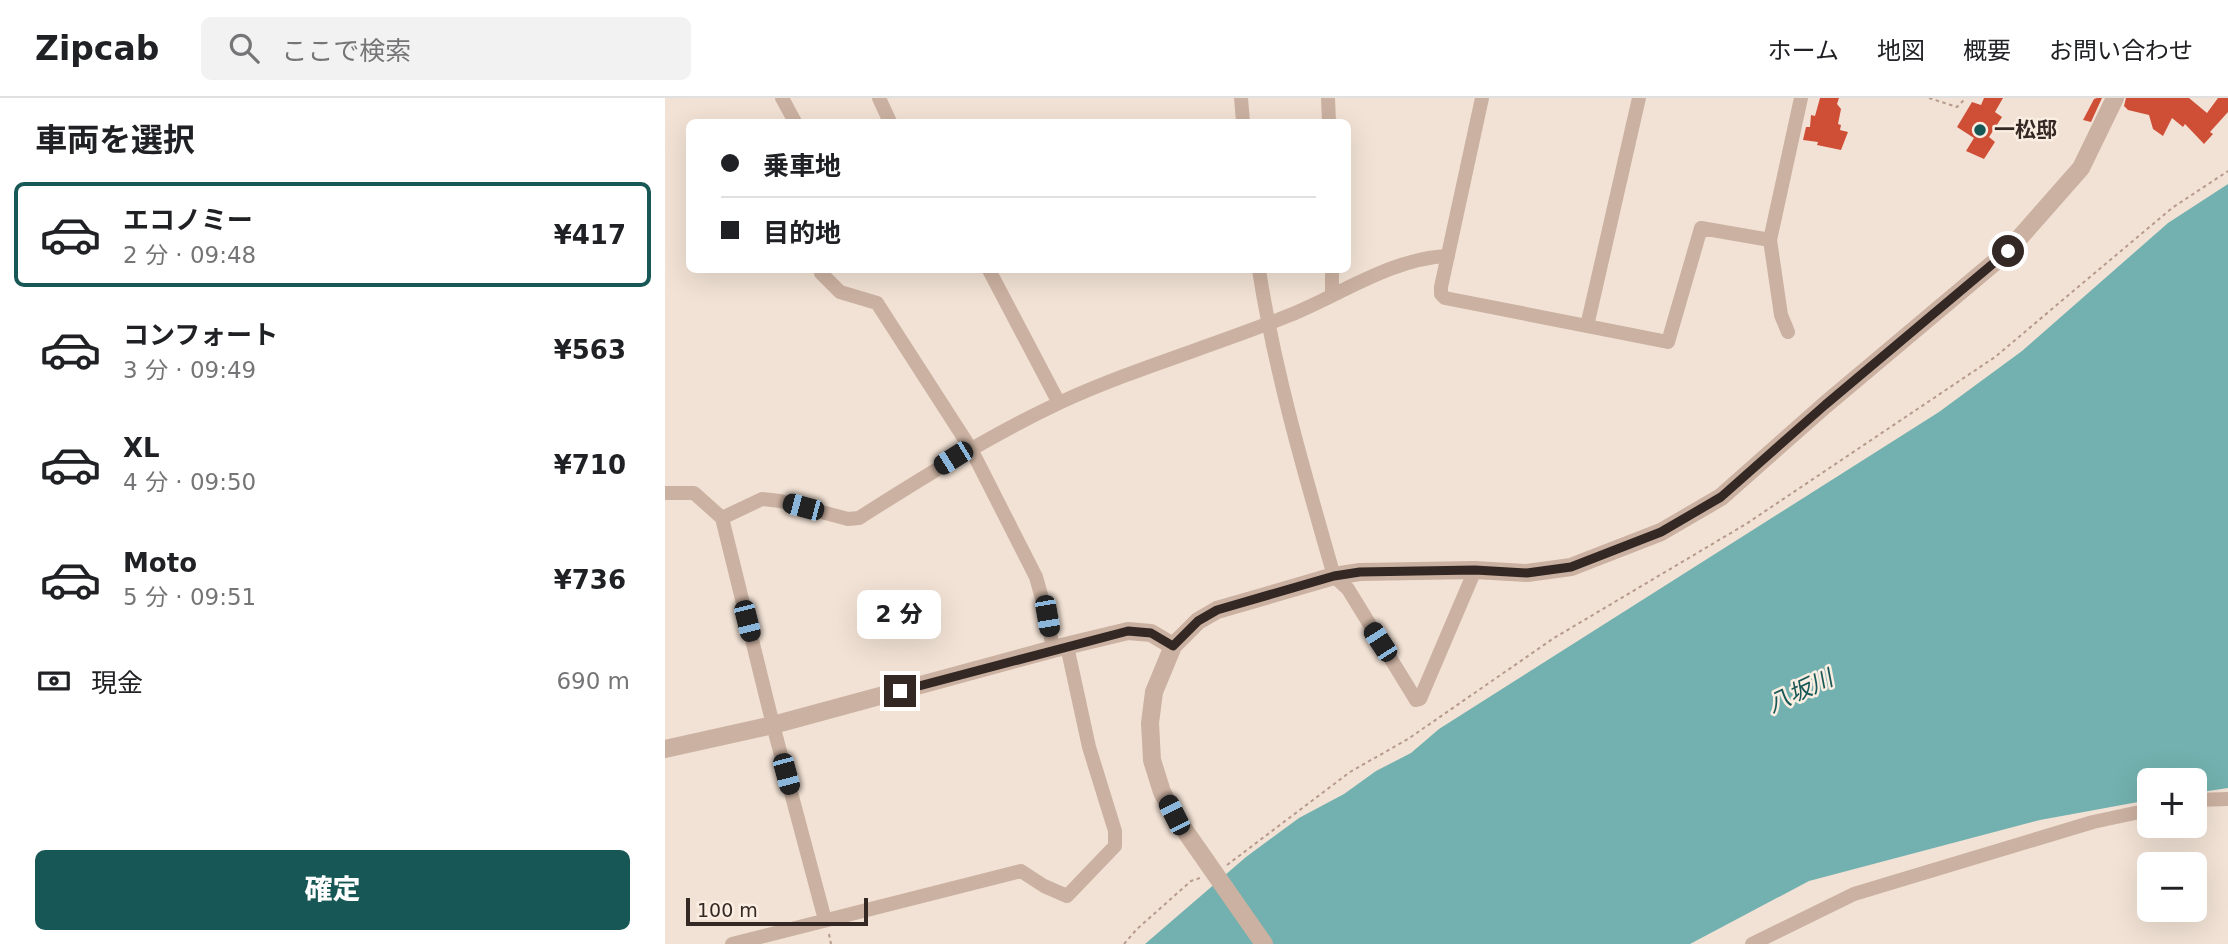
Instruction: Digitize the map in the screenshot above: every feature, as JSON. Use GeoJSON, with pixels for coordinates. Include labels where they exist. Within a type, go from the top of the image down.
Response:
{"type":"FeatureCollection","features":[{"type":"Feature","properties":{"kind":"street"},"geometry":{"type":"LineString","coordinates":[[782,98],[793,119]]}},
{"type":"Feature","properties":{"kind":"street"},"geometry":{"type":"LineString","coordinates":[[879,98],[889,119]]}},
{"type":"Feature","properties":{"kind":"street"},"geometry":{"type":"LineString","coordinates":[[1241,98],[1243,119]]}},
{"type":"Feature","properties":{"kind":"street"},"geometry":{"type":"LineString","coordinates":[[1328,98],[1329,119]]}},
{"type":"Feature","properties":{"kind":"street"},"geometry":{"type":"LineString","coordinates":[[1482,98],[1441,287],[1441,294],[1445,298],[1668,342],[1701,228],[1769,240]]}},
{"type":"Feature","properties":{"kind":"street"},"geometry":{"type":"LineString","coordinates":[[1587,326],[1639,98]]}},
{"type":"Feature","properties":{"kind":"street"},"geometry":{"type":"LineString","coordinates":[[1788,332],[1781,315],[1769,240],[1801,98]]}},
{"type":"Feature","properties":{"kind":"street"},"geometry":{"type":"LineString","coordinates":[[1264,944],[1174,815],[1162,792],[1152,760],[1150,723],[1154,692],[1173,646],[1198,621],[1217,610],[1334,576],[1360,572],[1475,570],[1527,573],[1571,567],[1661,532],[1721,497],[1825,405],[2008,251],[2081,168],[2115,98]]}},
{"type":"Feature","properties":{"kind":"street"},"geometry":{"type":"LineString","coordinates":[[722,518],[762,499],[780,501],[848,519],[859,518],[971,449],[1059,403],[1267,324],[1398,266],[1435,256],[1448,256]]}},
{"type":"Feature","properties":{"kind":"street"},"geometry":{"type":"LineString","coordinates":[[732,944],[1021,871],[1044,886],[1067,896],[1115,846],[1115,831],[1060,647],[1036,577],[971,449],[877,303],[840,292],[821,273]]}},
{"type":"Feature","properties":{"kind":"street"},"geometry":{"type":"LineString","coordinates":[[991,273],[1059,403]]}},
{"type":"Feature","properties":{"kind":"street"},"geometry":{"type":"LineString","coordinates":[[1259,273],[1267,324],[1334,576],[1348,589],[1416,700],[1420,699],[1475,570]]}},
{"type":"Feature","properties":{"kind":"street"},"geometry":{"type":"LineString","coordinates":[[1332,273],[1332,295]]}},
{"type":"Feature","properties":{"kind":"street"},"geometry":{"type":"LineString","coordinates":[[665,493],[694,493],[722,518],[825,920]]}},
{"type":"Feature","properties":{"kind":"street"},"geometry":{"type":"LineString","coordinates":[[665,749],[773,725],[1128,631],[1151,633],[1173,646]]}},
{"type":"Feature","properties":{"kind":"street"},"geometry":{"type":"LineString","coordinates":[[2207,800],[2228,799]]}},
{"type":"Feature","properties":{"kind":"street"},"geometry":{"type":"LineString","coordinates":[[1752,944],[1854,894],[2093,822],[2137,813]]}},
{"type":"Feature","properties":{"kind":"street"},"geometry":{"type":"LineString","coordinates":[[1772,933],[1785,944]]}},
{"type":"Feature","properties":{"kind":"path"},"geometry":{"type":"LineString","coordinates":[[1929,98],[1957,107],[1966,98]]}},
{"type":"Feature","properties":{"kind":"path"},"geometry":{"type":"LineString","coordinates":[[1124,944],[1191,881],[1215,872],[1237,859],[1350,772],[1408,739],[1554,638],[1746,524],[1987,362],[2172,208],[2228,171]]}},
{"type":"Feature","properties":{"kind":"water","name":"八坂川"},"geometry":{"type":"Polygon","coordinates":[[[2228,184],[2228,788],[2207,791],[2207,768],[2137,768],[2137,802],[2040,820],[1809,881],[1690,944],[1145,944],[1246,857],[1299,818],[1411,753],[1439,729],[1939,412],[2022,351],[2168,223],[2228,184]]]}},
{"type":"Feature","properties":{"kind":"building"},"geometry":{"type":"Polygon","coordinates":[[[1820,98],[1839,98],[1837,104],[1841,109],[1838,124],[1841,125],[1840,130],[1848,132],[1841,150],[1803,140],[1806,127],[1810,127],[1811,115],[1815,116],[1820,98]]]}},
{"type":"Feature","properties":{"kind":"building","name":"一松邸"},"geometry":{"type":"Polygon","coordinates":[[[1984,98],[2003,98],[1995,112],[2002,117],[1989,137],[1995,142],[1984,159],[1966,151],[1974,138],[1957,127],[1972,102],[1981,105],[1984,98]]]}},
{"type":"Feature","properties":{"kind":"building"},"geometry":{"type":"Polygon","coordinates":[[[2102,98],[2091,122],[2083,120],[2094,99],[2102,98]]]}},
{"type":"Feature","properties":{"kind":"building"},"geometry":{"type":"Polygon","coordinates":[[[2126,98],[2189,98],[2207,113],[2218,98],[2228,98],[2228,112],[2210,132],[2213,134],[2204,144],[2185,124],[2183,127],[2172,118],[2163,136],[2153,129],[2149,115],[2128,110],[2124,106],[2126,98]]]}},
{"type":"Feature","properties":{"kind":"place","name":"一松邸"},"geometry":{"type":"Point","coordinates":[1980,130]}},
{"type":"Feature","properties":{"kind":"route"},"geometry":{"type":"LineString","coordinates":[[900,691],[1128,631],[1151,633],[1173,646],[1198,621],[1217,610],[1334,576],[1360,572],[1475,570],[1527,573],[1571,567],[1661,532],[1721,497],[1825,405],[2008,251]]}}]}
